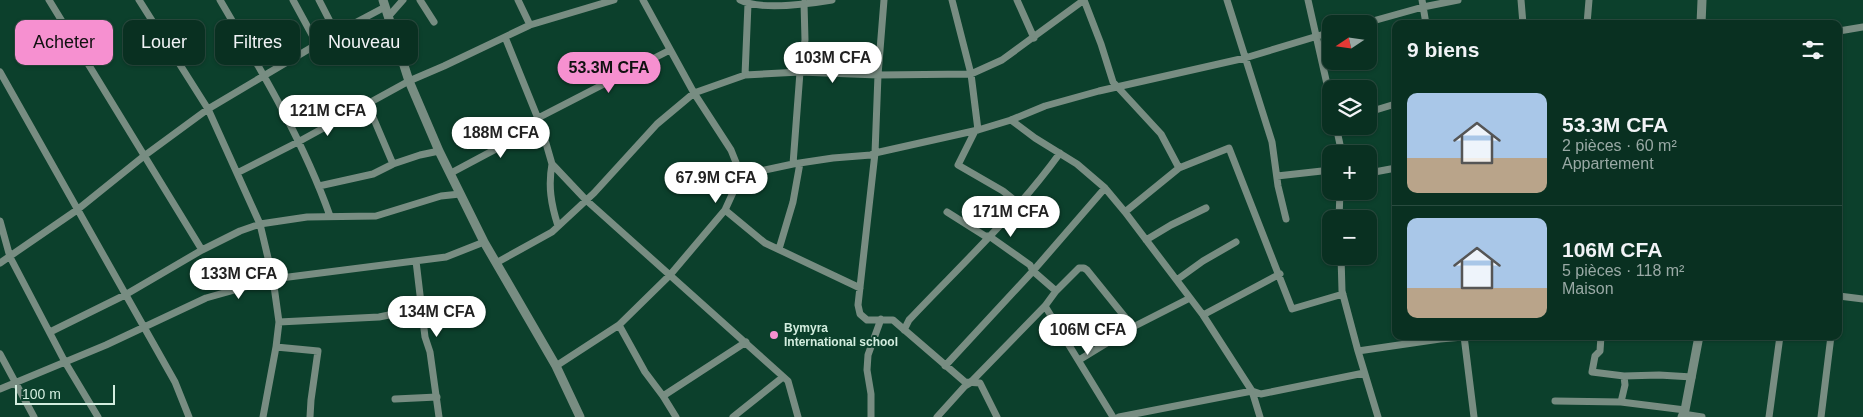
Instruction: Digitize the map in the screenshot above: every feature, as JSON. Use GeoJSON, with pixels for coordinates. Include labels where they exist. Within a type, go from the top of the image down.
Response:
{"type":"FeatureCollection","features":[{"type":"Feature","properties":{"kind":"street"},"geometry":{"type":"LineString","coordinates":[[49,0],[202,250]]}},
{"type":"Feature","properties":{"kind":"street"},"geometry":{"type":"LineString","coordinates":[[139,0],[208,109],[260,224],[273,279],[278,322],[276,347],[263,417]]}},
{"type":"Feature","properties":{"kind":"street"},"geometry":{"type":"LineString","coordinates":[[220,0],[264,76],[298,142],[319,186],[330,216]]}},
{"type":"Feature","properties":{"kind":"street"},"geometry":{"type":"LineString","coordinates":[[293,0],[310,31]]}},
{"type":"Feature","properties":{"kind":"street"},"geometry":{"type":"LineString","coordinates":[[319,0],[329,20]]}},
{"type":"Feature","properties":{"kind":"street"},"geometry":{"type":"LineString","coordinates":[[388,17],[403,0]]}},
{"type":"Feature","properties":{"kind":"street"},"geometry":{"type":"LineString","coordinates":[[420,0],[434,22]]}},
{"type":"Feature","properties":{"kind":"street"},"geometry":{"type":"LineString","coordinates":[[518,0],[530,25]]}},
{"type":"Feature","properties":{"kind":"street"},"geometry":{"type":"LineString","coordinates":[[236,173],[298,142],[409,81],[530,25],[614,0]]}},
{"type":"Feature","properties":{"kind":"street"},"geometry":{"type":"LineString","coordinates":[[556,366],[619,325],[670,275],[725,210],[741,176],[731,150],[694,94],[643,0]]}},
{"type":"Feature","properties":{"kind":"street"},"geometry":{"type":"LineString","coordinates":[[740,0],[748,4],[764,6],[832,0]]}},
{"type":"Feature","properties":{"kind":"street"},"geometry":{"type":"LineString","coordinates":[[884,0],[878,75],[875,153],[858,305],[860,314],[867,320],[893,320],[964,382],[980,383],[997,417]]}},
{"type":"Feature","properties":{"kind":"street"},"geometry":{"type":"LineString","coordinates":[[952,0],[971,74],[978,130]]}},
{"type":"Feature","properties":{"kind":"street"},"geometry":{"type":"LineString","coordinates":[[1017,0],[1034,38]]}},
{"type":"Feature","properties":{"kind":"street"},"geometry":{"type":"LineString","coordinates":[[496,262],[552,232],[586,200],[657,124],[694,94],[745,75],[800,72],[878,75],[971,74],[1002,60],[1084,0],[1113,82],[1161,134],[1179,168]]}},
{"type":"Feature","properties":{"kind":"street"},"geometry":{"type":"LineString","coordinates":[[1227,0],[1272,142],[1286,218]]}},
{"type":"Feature","properties":{"kind":"street"},"geometry":{"type":"LineString","coordinates":[[1308,0],[1318,36],[1327,80]]}},
{"type":"Feature","properties":{"kind":"street"},"geometry":{"type":"LineString","coordinates":[[1378,18],[1423,3],[1458,0]]}},
{"type":"Feature","properties":{"kind":"street"},"geometry":{"type":"LineString","coordinates":[[1521,0],[1523,20]]}},
{"type":"Feature","properties":{"kind":"street"},"geometry":{"type":"LineString","coordinates":[[1587,20],[1589,0]]}},
{"type":"Feature","properties":{"kind":"street"},"geometry":{"type":"LineString","coordinates":[[1701,20],[1702,0]]}},
{"type":"Feature","properties":{"kind":"street"},"geometry":{"type":"LineString","coordinates":[[779,249],[793,202],[800,72],[805,40],[804,3]]}},
{"type":"Feature","properties":{"kind":"street"},"geometry":{"type":"LineString","coordinates":[[1423,3],[1425,20]]}},
{"type":"Feature","properties":{"kind":"street"},"geometry":{"type":"LineString","coordinates":[[358,20],[384,4],[409,81],[450,174],[484,242],[556,366],[580,417]]}},
{"type":"Feature","properties":{"kind":"street"},"geometry":{"type":"LineString","coordinates":[[745,75],[748,4]]}},
{"type":"Feature","properties":{"kind":"street"},"geometry":{"type":"LineString","coordinates":[[1842,31],[1863,27]]}},
{"type":"Feature","properties":{"kind":"street"},"geometry":{"type":"LineString","coordinates":[[741,176],[833,158],[871,155],[978,130],[1011,120],[1045,106],[1245,58],[1322,35]]}},
{"type":"Feature","properties":{"kind":"street"},"geometry":{"type":"LineString","coordinates":[[505,37],[539,122],[552,164],[586,200],[788,381],[798,417]]}},
{"type":"Feature","properties":{"kind":"street"},"geometry":{"type":"LineString","coordinates":[[0,263],[77,210],[144,156],[208,109],[310,48]]}},
{"type":"Feature","properties":{"kind":"street"},"geometry":{"type":"LineString","coordinates":[[450,174],[539,122],[670,50]]}},
{"type":"Feature","properties":{"kind":"street"},"geometry":{"type":"LineString","coordinates":[[0,72],[176,382],[189,417]]}},
{"type":"Feature","properties":{"kind":"street"},"geometry":{"type":"LineString","coordinates":[[367,103],[393,164]]}},
{"type":"Feature","properties":{"kind":"street"},"geometry":{"type":"LineString","coordinates":[[1377,109],[1392,104]]}},
{"type":"Feature","properties":{"kind":"street"},"geometry":{"type":"LineString","coordinates":[[1011,120],[1035,138],[1078,164],[1105,188],[1126,212],[1178,279],[1203,315],[1252,391],[1260,417]]}},
{"type":"Feature","properties":{"kind":"street"},"geometry":{"type":"LineString","coordinates":[[978,130],[975,131],[958,165],[1003,190],[1018,203]]}},
{"type":"Feature","properties":{"kind":"street"},"geometry":{"type":"LineString","coordinates":[[1126,212],[1179,168],[1229,148],[1280,274],[1292,309],[1343,294]]}},
{"type":"Feature","properties":{"kind":"street"},"geometry":{"type":"LineString","coordinates":[[319,186],[373,174],[393,164],[439,150]]}},
{"type":"Feature","properties":{"kind":"street"},"geometry":{"type":"LineString","coordinates":[[904,330],[909,320],[989,236],[1044,175],[1060,153]]}},
{"type":"Feature","properties":{"kind":"street"},"geometry":{"type":"LineString","coordinates":[[552,164],[549,179],[550,199],[558,226]]}},
{"type":"Feature","properties":{"kind":"street"},"geometry":{"type":"LineString","coordinates":[[1377,172],[1392,169]]}},
{"type":"Feature","properties":{"kind":"street"},"geometry":{"type":"LineString","coordinates":[[1277,176],[1322,171]]}},
{"type":"Feature","properties":{"kind":"street"},"geometry":{"type":"LineString","coordinates":[[945,366],[1033,271],[1105,188]]}},
{"type":"Feature","properties":{"kind":"street"},"geometry":{"type":"LineString","coordinates":[[50,332],[125,295],[202,250],[260,224],[307,217],[376,216],[441,196],[460,194]]}},
{"type":"Feature","properties":{"kind":"street"},"geometry":{"type":"LineString","coordinates":[[1146,240],[1206,208]]}},
{"type":"Feature","properties":{"kind":"street"},"geometry":{"type":"LineString","coordinates":[[725,210],[765,243],[860,288]]}},
{"type":"Feature","properties":{"kind":"street"},"geometry":{"type":"LineString","coordinates":[[947,212],[985,236],[989,236],[1030,265],[1033,271],[1056,291]]}},
{"type":"Feature","properties":{"kind":"street"},"geometry":{"type":"LineString","coordinates":[[0,221],[10,256],[65,362],[98,417]]}},
{"type":"Feature","properties":{"kind":"street"},"geometry":{"type":"LineString","coordinates":[[0,389],[16,384],[145,328],[206,298],[273,279],[446,257],[484,242]]}},
{"type":"Feature","properties":{"kind":"street"},"geometry":{"type":"LineString","coordinates":[[1178,279],[1203,261],[1236,242]]}},
{"type":"Feature","properties":{"kind":"street"},"geometry":{"type":"LineString","coordinates":[[416,261],[420,306],[440,417]]}},
{"type":"Feature","properties":{"kind":"street"},"geometry":{"type":"LineString","coordinates":[[1341,265],[1343,294],[1378,417]]}},
{"type":"Feature","properties":{"kind":"street"},"geometry":{"type":"LineString","coordinates":[[937,417],[965,386],[1045,306],[1056,291],[1079,268],[1084,268],[1133,327]]}},
{"type":"Feature","properties":{"kind":"street"},"geometry":{"type":"LineString","coordinates":[[1203,315],[1280,274]]}},
{"type":"Feature","properties":{"kind":"street"},"geometry":{"type":"LineString","coordinates":[[1842,296],[1863,300]]}},
{"type":"Feature","properties":{"kind":"street"},"geometry":{"type":"LineString","coordinates":[[1078,360],[1133,327],[1190,298]]}},
{"type":"Feature","properties":{"kind":"street"},"geometry":{"type":"LineString","coordinates":[[278,322],[379,317],[420,306]]}},
{"type":"Feature","properties":{"kind":"street"},"geometry":{"type":"LineString","coordinates":[[1045,306],[1113,417]]}},
{"type":"Feature","properties":{"kind":"street"},"geometry":{"type":"LineString","coordinates":[[871,417],[871,394],[867,370],[868,355],[881,319]]}},
{"type":"Feature","properties":{"kind":"street"},"geometry":{"type":"LineString","coordinates":[[619,325],[645,372],[676,417]]}},
{"type":"Feature","properties":{"kind":"street"},"geometry":{"type":"LineString","coordinates":[[1358,351],[1441,340]]}},
{"type":"Feature","properties":{"kind":"street"},"geometry":{"type":"LineString","coordinates":[[1464,340],[1474,417]]}},
{"type":"Feature","properties":{"kind":"street"},"geometry":{"type":"LineString","coordinates":[[1601,340],[1600,351],[1595,356],[1592,372],[1624,376],[1692,377]]}},
{"type":"Feature","properties":{"kind":"street"},"geometry":{"type":"LineString","coordinates":[[1683,414],[1699,340]]}},
{"type":"Feature","properties":{"kind":"street"},"geometry":{"type":"LineString","coordinates":[[1769,417],[1779,340]]}},
{"type":"Feature","properties":{"kind":"street"},"geometry":{"type":"LineString","coordinates":[[1821,417],[1831,340]]}},
{"type":"Feature","properties":{"kind":"street"},"geometry":{"type":"LineString","coordinates":[[663,396],[746,342]]}},
{"type":"Feature","properties":{"kind":"street"},"geometry":{"type":"LineString","coordinates":[[276,347],[318,351],[310,417]]}},
{"type":"Feature","properties":{"kind":"street"},"geometry":{"type":"LineString","coordinates":[[0,354],[34,417]]}},
{"type":"Feature","properties":{"kind":"street"},"geometry":{"type":"LineString","coordinates":[[1120,417],[1252,391],[1261,394],[1364,373]]}},
{"type":"Feature","properties":{"kind":"street"},"geometry":{"type":"LineString","coordinates":[[1621,402],[1625,385],[1624,376]]}},
{"type":"Feature","properties":{"kind":"street"},"geometry":{"type":"LineString","coordinates":[[733,417],[783,377]]}},
{"type":"Feature","properties":{"kind":"street"},"geometry":{"type":"LineString","coordinates":[[395,400],[437,397]]}},
{"type":"Feature","properties":{"kind":"street"},"geometry":{"type":"LineString","coordinates":[[1554,401],[1621,402],[1702,417]]}},
{"type":"Feature","properties":{"kind":"place","name":"Bymyra International school"},"geometry":{"type":"Point","coordinates":[774,335]}}]}
